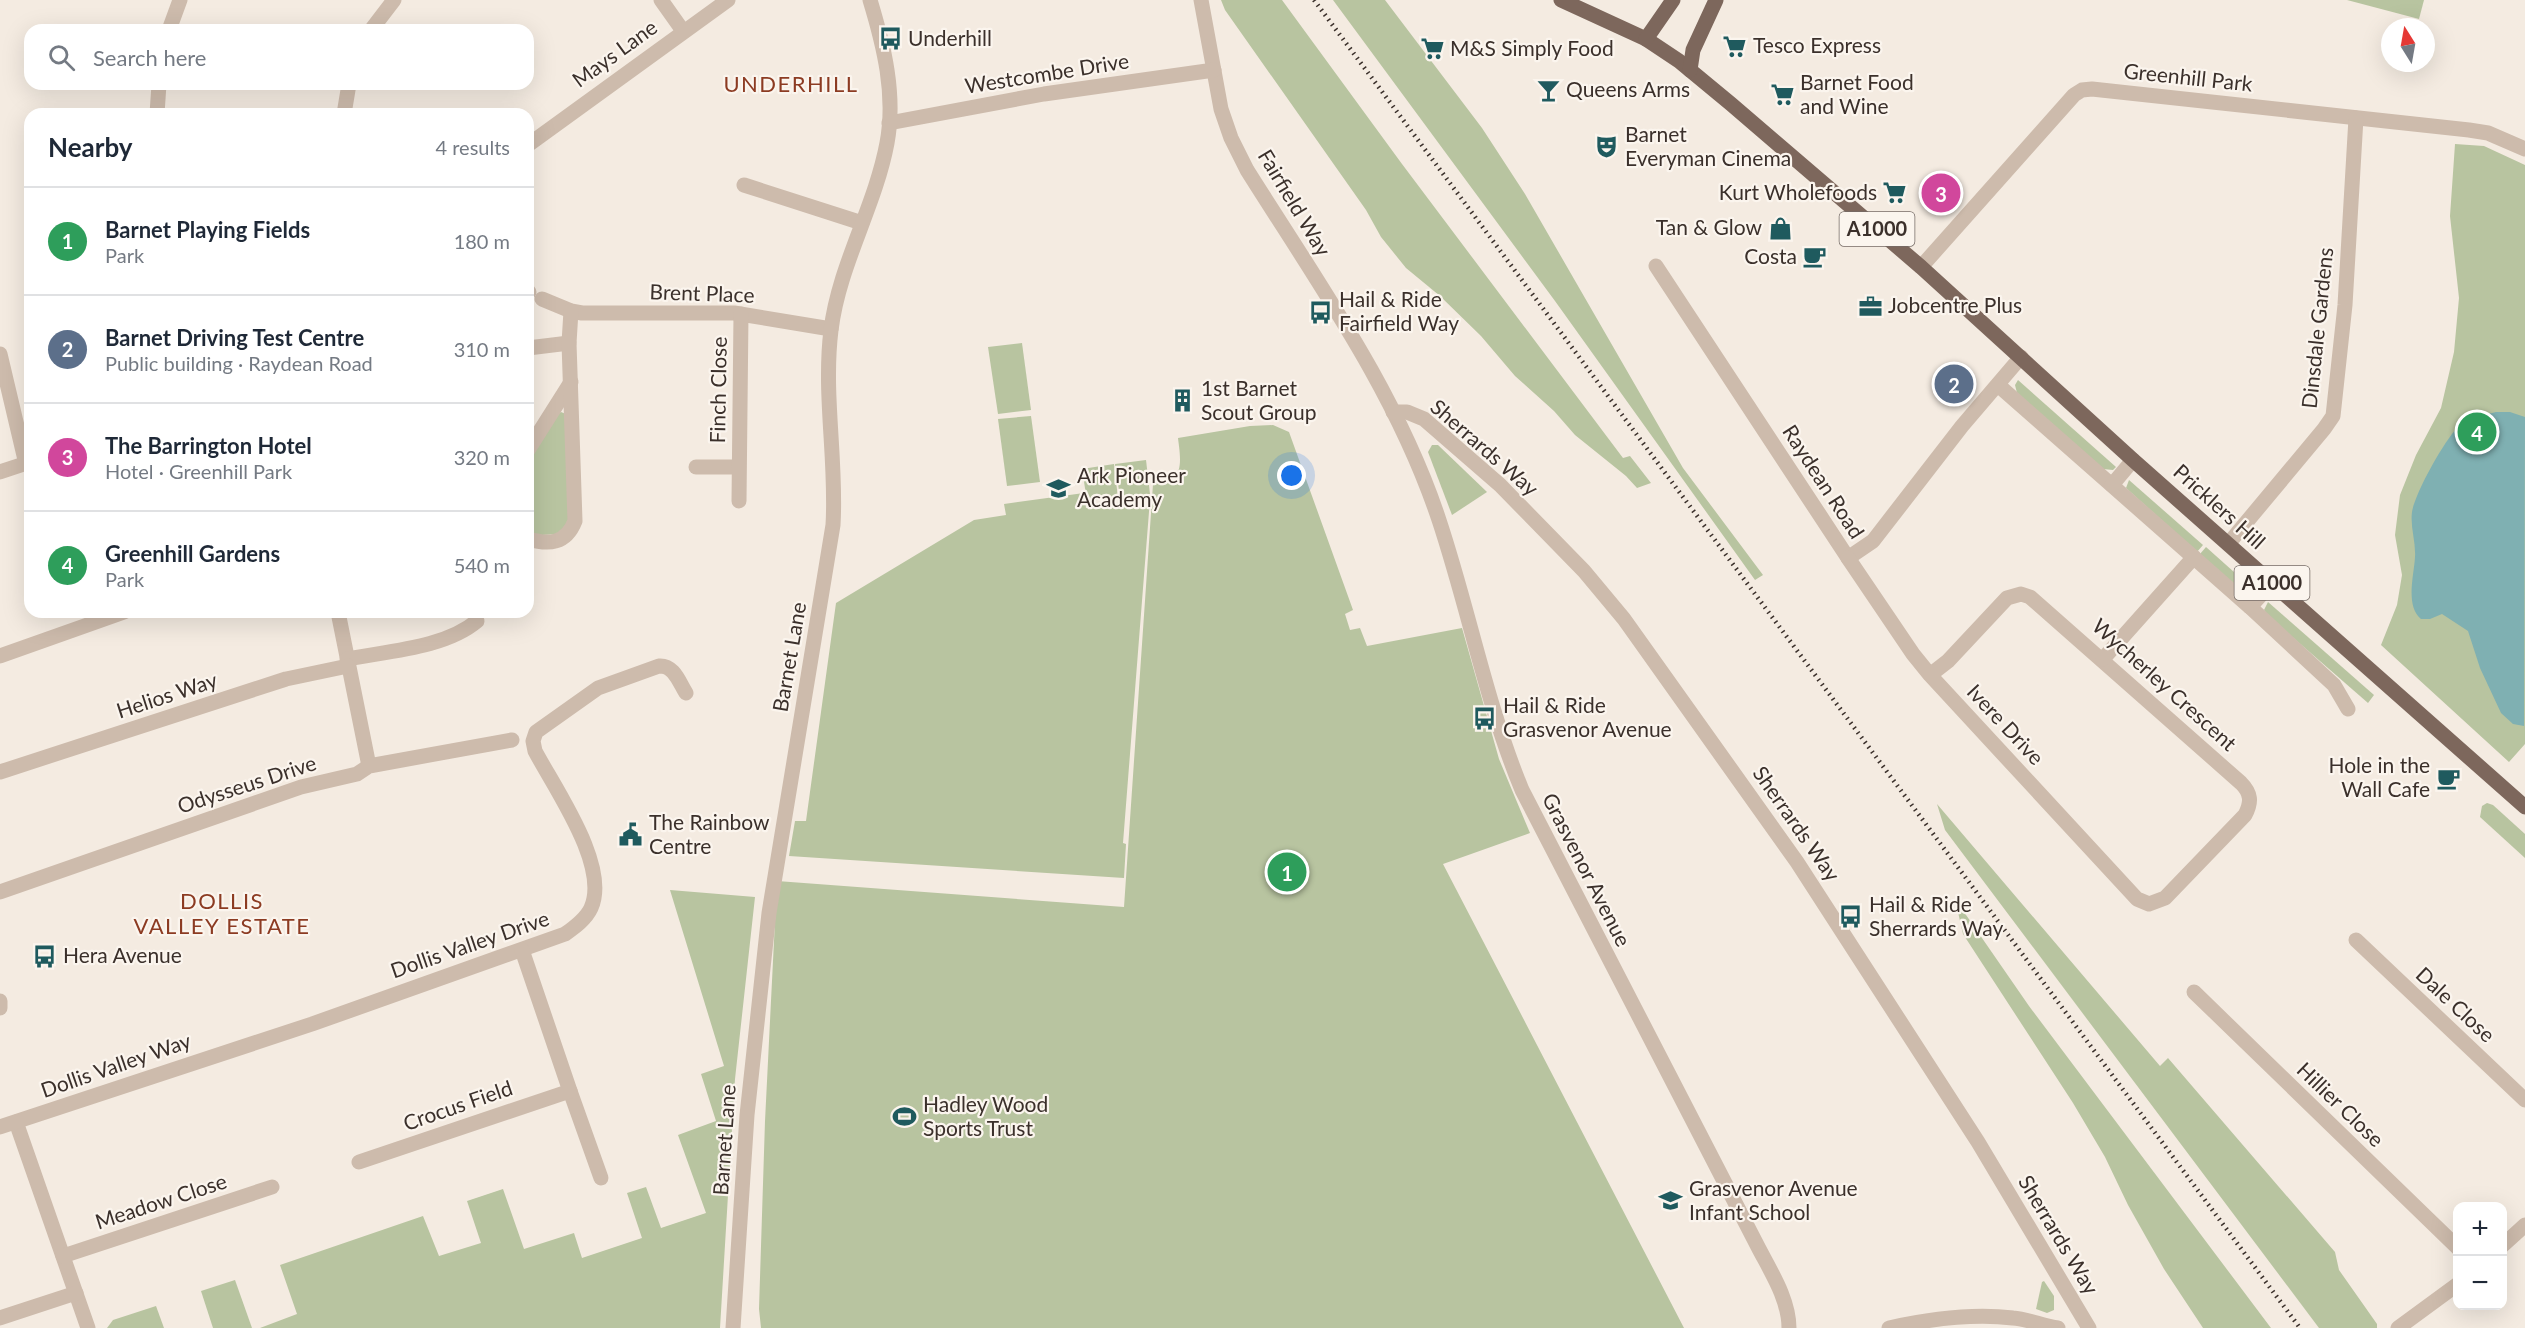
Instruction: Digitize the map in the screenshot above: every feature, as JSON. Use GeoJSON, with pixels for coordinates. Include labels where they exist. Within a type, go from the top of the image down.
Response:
{"type":"FeatureCollection","features":[{"type":"Feature","properties":{"kind":"main road","name":"A1000"},"geometry":{"type":"LineString","coordinates":[[1561,0],[1646,39],[1690,70],[1921,267],[2021,357]]}},
{"type":"Feature","properties":{"kind":"main road"},"geometry":{"type":"LineString","coordinates":[[1646,39],[1673,0]]}},
{"type":"Feature","properties":{"kind":"main road"},"geometry":{"type":"LineString","coordinates":[[1690,70],[1693,50],[1716,0]]}},
{"type":"Feature","properties":{"kind":"main road","name":"Pricklers Hill"},"geometry":{"type":"LineString","coordinates":[[2021,357],[2133,460],[2525,807]]}},
{"type":"Feature","properties":{"kind":"street"},"geometry":{"type":"LineString","coordinates":[[171,24],[180,0]]}},
{"type":"Feature","properties":{"kind":"street"},"geometry":{"type":"LineString","coordinates":[[376,24],[394,0]]}},
{"type":"Feature","properties":{"kind":"street"},"geometry":{"type":"LineString","coordinates":[[661,0],[683,31]]}},
{"type":"Feature","properties":{"kind":"street","name":"Mays Lane"},"geometry":{"type":"LineString","coordinates":[[534,141],[728,0]]}},
{"type":"Feature","properties":{"kind":"street","name":"Barnet Lane"},"geometry":{"type":"LineString","coordinates":[[733,1328],[747,1115],[769,913],[833,525],[835,501],[829,369],[831,329],[844,279],[884,156],[889,123],[889,79],[881,36],[870,0]]}},
{"type":"Feature","properties":{"kind":"street","name":"Fairfield Way"},"geometry":{"type":"LineString","coordinates":[[1201,0],[1221,109],[1231,138],[1247,170],[1378,379],[1394,411]]}},
{"type":"Feature","properties":{"kind":"street","name":"Westcombe Drive"},"geometry":{"type":"LineString","coordinates":[[889,123],[1044,94],[1214,70]]}},
{"type":"Feature","properties":{"kind":"street","name":"Greenhill Park"},"geometry":{"type":"LineString","coordinates":[[1921,267],[2074,95],[2082,90],[2092,89],[2488,133],[2525,149]]}},
{"type":"Feature","properties":{"kind":"street"},"geometry":{"type":"LineString","coordinates":[[157,108],[159,90]]}},
{"type":"Feature","properties":{"kind":"street"},"geometry":{"type":"LineString","coordinates":[[345,108],[348,90]]}},
{"type":"Feature","properties":{"kind":"street","name":"Dinsdale Gardens"},"geometry":{"type":"LineString","coordinates":[[2229,543],[2324,429],[2332,416],[2345,305],[2356,118]]}},
{"type":"Feature","properties":{"kind":"street"},"geometry":{"type":"LineString","coordinates":[[744,185],[862,223]]}},
{"type":"Feature","properties":{"kind":"street","name":"Raydean Road"},"geometry":{"type":"LineString","coordinates":[[1656,266],[1848,558],[1873,541],[1962,426],[2021,357]]}},
{"type":"Feature","properties":{"kind":"street","name":"Brent Place"},"geometry":{"type":"LineString","coordinates":[[534,295],[571,311],[741,314],[831,329]]}},
{"type":"Feature","properties":{"kind":"street"},"geometry":{"type":"LineString","coordinates":[[534,541],[546,544],[555,543],[567,534],[575,521],[568,343],[571,311]]}},
{"type":"Feature","properties":{"kind":"street","name":"Finch Close"},"geometry":{"type":"LineString","coordinates":[[739,501],[741,314]]}},
{"type":"Feature","properties":{"kind":"street"},"geometry":{"type":"LineString","coordinates":[[534,347],[568,343]]}},
{"type":"Feature","properties":{"kind":"street"},"geometry":{"type":"LineString","coordinates":[[0,354],[24,447]]}},
{"type":"Feature","properties":{"kind":"street"},"geometry":{"type":"LineString","coordinates":[[534,441],[571,382]]}},
{"type":"Feature","properties":{"kind":"street"},"geometry":{"type":"LineString","coordinates":[[1998,385],[2250,607],[2334,685],[2348,709]]}},
{"type":"Feature","properties":{"kind":"street","name":"Grasvenor Avenue"},"geometry":{"type":"LineString","coordinates":[[1394,411],[1439,520],[1496,718],[1522,790],[1761,1252],[1789,1316],[1789,1328]]}},
{"type":"Feature","properties":{"kind":"street","name":"Sherrards Way"},"geometry":{"type":"LineString","coordinates":[[1394,411],[1407,412],[1424,419],[1500,486],[1584,571],[1624,619],[1823,900],[1978,1142],[2089,1328]]}},
{"type":"Feature","properties":{"kind":"street"},"geometry":{"type":"LineString","coordinates":[[2112,485],[2133,460]]}},
{"type":"Feature","properties":{"kind":"street"},"geometry":{"type":"LineString","coordinates":[[0,472],[24,464]]}},
{"type":"Feature","properties":{"kind":"street","name":"Finch Close"},"geometry":{"type":"LineString","coordinates":[[696,467],[738,467]]}},
{"type":"Feature","properties":{"kind":"street"},"geometry":{"type":"LineString","coordinates":[[2103,659],[2194,557]]}},
{"type":"Feature","properties":{"kind":"street","name":"Ivere Drive"},"geometry":{"type":"LineString","coordinates":[[1848,558],[1913,654],[1930,675],[2132,895],[2149,904]]}},
{"type":"Feature","properties":{"kind":"street"},"geometry":{"type":"LineString","coordinates":[[2250,607],[2272,583]]}},
{"type":"Feature","properties":{"kind":"street","name":"Wycherley Crescent"},"geometry":{"type":"LineString","coordinates":[[1930,675],[1948,661],[2003,601],[2015,595],[2025,595],[2036,600],[2241,783],[2251,799],[2245,815],[2165,898],[2149,904]]}},
{"type":"Feature","properties":{"kind":"street"},"geometry":{"type":"LineString","coordinates":[[0,656],[107,618]]}},
{"type":"Feature","properties":{"kind":"street"},"geometry":{"type":"LineString","coordinates":[[339,618],[369,766]]}},
{"type":"Feature","properties":{"kind":"street","name":"Helios Way"},"geometry":{"type":"LineString","coordinates":[[0,772],[286,678],[443,640],[465,631],[477,621]]}},
{"type":"Feature","properties":{"kind":"street","name":"Dollis Valley Drive"},"geometry":{"type":"LineString","coordinates":[[245,1045],[522,951],[565,934],[574,928],[591,908],[596,884],[590,857],[535,751],[534,736],[544,724],[598,688],[659,666],[666,666],[672,670],[686,693]]}},
{"type":"Feature","properties":{"kind":"street","name":"Odysseus Drive"},"geometry":{"type":"LineString","coordinates":[[0,892],[301,787],[357,774],[369,766],[512,740]]}},
{"type":"Feature","properties":{"kind":"street","name":"Dale Close"},"geometry":{"type":"LineString","coordinates":[[2356,940],[2525,1100]]}},
{"type":"Feature","properties":{"kind":"street"},"geometry":{"type":"LineString","coordinates":[[522,951],[601,1178]]}},
{"type":"Feature","properties":{"kind":"street","name":"Hillier Close"},"geometry":{"type":"LineString","coordinates":[[2194,992],[2453,1244]]}},
{"type":"Feature","properties":{"kind":"street"},"geometry":{"type":"LineString","coordinates":[[0,1002],[0,1008]]}},
{"type":"Feature","properties":{"kind":"street","name":"Dollis Valley Way"},"geometry":{"type":"LineString","coordinates":[[0,1127],[245,1045]]}},
{"type":"Feature","properties":{"kind":"street","name":"Crocus Field"},"geometry":{"type":"LineString","coordinates":[[359,1162],[570,1091]]}},
{"type":"Feature","properties":{"kind":"street"},"geometry":{"type":"LineString","coordinates":[[16,1122],[88,1328]]}},
{"type":"Feature","properties":{"kind":"street","name":"Meadow Close"},"geometry":{"type":"LineString","coordinates":[[63,1256],[272,1187]]}},
{"type":"Feature","properties":{"kind":"street"},"geometry":{"type":"LineString","coordinates":[[2507,1241],[2525,1225]]}},
{"type":"Feature","properties":{"kind":"street"},"geometry":{"type":"LineString","coordinates":[[2398,1328],[2453,1287]]}},
{"type":"Feature","properties":{"kind":"street"},"geometry":{"type":"LineString","coordinates":[[0,1318],[76,1293]]}},
{"type":"Feature","properties":{"kind":"street"},"geometry":{"type":"LineString","coordinates":[[1888,1328],[1921,1321],[1964,1317],[2013,1318],[2058,1328]]}},
{"type":"Feature","properties":{"kind":"green space"},"geometry":{"type":"Polygon","coordinates":[[[1221,0],[1282,0],[1623,458],[1630,456],[1651,483],[1637,488],[1626,476],[1575,435],[1554,411],[1515,376],[1481,336],[1440,296],[1406,268],[1381,237],[1366,210],[1225,10],[1221,0]]]}},
{"type":"Feature","properties":{"kind":"green space"},"geometry":{"type":"Polygon","coordinates":[[[1333,0],[1385,0],[1482,128],[1525,194],[1683,468],[1763,575],[1755,580],[1555,301],[1333,0]]]}},
{"type":"Feature","properties":{"kind":"green space"},"geometry":{"type":"Polygon","coordinates":[[[2347,0],[2424,0],[2419,18],[2347,0]]]}},
{"type":"Feature","properties":{"kind":"green space"},"geometry":{"type":"Polygon","coordinates":[[[2455,144],[2484,146],[2525,165],[2525,744],[2509,762],[2381,645],[2397,605],[2402,575],[2395,535],[2400,495],[2416,455],[2441,408],[2454,352],[2459,298],[2450,216],[2455,144]]]}},
{"type":"Feature","properties":{"kind":"green space"},"geometry":{"type":"Polygon","coordinates":[[[1022,343],[1031,410],[998,414],[988,347],[1022,343]]]}},
{"type":"Feature","properties":{"kind":"green space"},"geometry":{"type":"Polygon","coordinates":[[[2018,380],[2116,467],[2113,470],[2103,469],[2017,393],[2015,385],[2018,380]]]}},
{"type":"Feature","properties":{"kind":"green space"},"geometry":{"type":"Polygon","coordinates":[[[561,412],[566,414],[570,516],[567,525],[559,534],[542,535],[534,534],[534,452],[554,417],[561,412]]]}},
{"type":"Feature","properties":{"kind":"green space"},"geometry":{"type":"Polygon","coordinates":[[[1031,416],[1040,482],[1007,486],[998,419],[1031,416]]]}},
{"type":"Feature","properties":{"kind":"green space"},"geometry":{"type":"Polygon","coordinates":[[[1273,425],[1289,432],[1353,610],[1345,614],[1350,630],[1360,628],[1367,646],[1462,628],[1499,759],[1530,833],[1443,864],[1684,1328],[761,1328],[759,1309],[765,1121],[777,881],[1124,907],[1153,484],[1173,478],[1179,470],[1178,438],[1250,426],[1273,425]]]}},
{"type":"Feature","properties":{"kind":"green space"},"geometry":{"type":"Polygon","coordinates":[[[1432,445],[1438,445],[1487,492],[1452,515],[1428,452],[1432,445]]]}},
{"type":"Feature","properties":{"kind":"green space"},"geometry":{"type":"Polygon","coordinates":[[[1146,460],[1150,494],[1120,497],[1115,464],[1146,460]]]}},
{"type":"Feature","properties":{"kind":"green space"},"geometry":{"type":"Polygon","coordinates":[[[1114,464],[1118,498],[1087,501],[1082,469],[1114,464]]]}},
{"type":"Feature","properties":{"kind":"green space"},"geometry":{"type":"Polygon","coordinates":[[[2129,480],[2203,545],[2197,552],[2126,488],[2129,480]]]}},
{"type":"Feature","properties":{"kind":"green space"},"geometry":{"type":"Polygon","coordinates":[[[1084,493],[1086,508],[1150,499],[1123,843],[1126,844],[1124,878],[789,856],[795,821],[806,821],[836,603],[974,520],[1006,515],[1004,504],[1084,493]]]}},
{"type":"Feature","properties":{"kind":"green space"},"geometry":{"type":"Polygon","coordinates":[[[2206,547],[2253,589],[2249,592],[2242,592],[2200,554],[2206,547]]]}},
{"type":"Feature","properties":{"kind":"green space"},"geometry":{"type":"Polygon","coordinates":[[[2268,602],[2374,695],[2368,703],[2267,615],[2264,610],[2268,602]]]}},
{"type":"Feature","properties":{"kind":"green space"},"geometry":{"type":"Polygon","coordinates":[[[2487,803],[2493,805],[2525,834],[2525,858],[2480,817],[2482,806],[2487,803]]]}},
{"type":"Feature","properties":{"kind":"green space"},"geometry":{"type":"Polygon","coordinates":[[[1937,804],[2160,1066],[2168,1058],[2335,1252],[2339,1270],[2377,1324],[2377,1328],[2319,1328],[1945,830],[1937,804]]]}},
{"type":"Feature","properties":{"kind":"green space"},"geometry":{"type":"Polygon","coordinates":[[[670,890],[755,897],[735,1079],[720,1328],[260,1328],[297,1314],[280,1265],[423,1216],[439,1256],[481,1243],[467,1201],[503,1189],[524,1249],[574,1233],[582,1258],[642,1238],[627,1193],[646,1187],[661,1228],[706,1213],[678,1135],[716,1121],[701,1074],[724,1066],[670,890]]]}},
{"type":"Feature","properties":{"kind":"green space"},"geometry":{"type":"Polygon","coordinates":[[[1955,899],[2029,1006],[2271,1328],[2203,1328],[2164,1269],[2128,1205],[2105,1157],[2073,1103],[1963,934],[1955,899]]]}},
{"type":"Feature","properties":{"kind":"green space"},"geometry":{"type":"Polygon","coordinates":[[[235,1280],[252,1328],[213,1328],[201,1291],[235,1280]]]}},
{"type":"Feature","properties":{"kind":"green space"},"geometry":{"type":"Polygon","coordinates":[[[2044,1281],[2054,1296],[2054,1310],[2047,1313],[2036,1309],[2044,1281]]]}},
{"type":"Feature","properties":{"kind":"green space"},"geometry":{"type":"Polygon","coordinates":[[[156,1306],[164,1328],[107,1328],[113,1320],[156,1306]]]}},
{"type":"Feature","properties":{"kind":"water"},"geometry":{"type":"Polygon","coordinates":[[[2496,412],[2510,412],[2525,417],[2524,726],[2513,724],[2501,713],[2480,668],[2468,631],[2442,614],[2430,619],[2421,619],[2413,606],[2412,598],[2415,551],[2412,512],[2418,493],[2438,455],[2458,427],[2471,419],[2496,412]]]}},
{"type":"Feature","properties":{"kind":"railway"},"geometry":{"type":"LineString","coordinates":[[1314,0],[2300,1328]]}},
{"type":"Feature","properties":{"kind":"place","name":"Underhill"},"geometry":{"type":"Point","coordinates":[890,39]}},
{"type":"Feature","properties":{"kind":"place","name":"Tesco Express"},"geometry":{"type":"Point","coordinates":[1735,46]}},
{"type":"Feature","properties":{"kind":"place","name":"M&S Simply Food"},"geometry":{"type":"Point","coordinates":[1432,49]}},
{"type":"Feature","properties":{"kind":"place","name":"Queens Arms"},"geometry":{"type":"Point","coordinates":[1548,90]}},
{"type":"Feature","properties":{"kind":"place","name":"Barnet Food and Wine"},"geometry":{"type":"Point","coordinates":[1782,95]}},
{"type":"Feature","properties":{"kind":"place","name":"Barnet Everyman Cinema"},"geometry":{"type":"Point","coordinates":[1607,147]}},
{"type":"Feature","properties":{"kind":"place","name":"Kurt Wholefoods"},"geometry":{"type":"Point","coordinates":[1895,193]}},
{"type":"Feature","properties":{"kind":"place","name":"The Barrington Hotel"},"geometry":{"type":"Point","coordinates":[1941,193]}},
{"type":"Feature","properties":{"kind":"place","name":"Tan & Glow"},"geometry":{"type":"Point","coordinates":[1780,228]}},
{"type":"Feature","properties":{"kind":"place","name":"Costa"},"geometry":{"type":"Point","coordinates":[1815,257]}},
{"type":"Feature","properties":{"kind":"place","name":"Jobcentre Plus"},"geometry":{"type":"Point","coordinates":[1870,306]}},
{"type":"Feature","properties":{"kind":"place","name":"Hail & Ride Fairfield Way"},"geometry":{"type":"Point","coordinates":[1321,312]}},
{"type":"Feature","properties":{"kind":"place","name":"Barnet Driving Test Centre"},"geometry":{"type":"Point","coordinates":[1954,384]}},
{"type":"Feature","properties":{"kind":"place","name":"1st Barnet Scout Group"},"geometry":{"type":"Point","coordinates":[1183,401]}},
{"type":"Feature","properties":{"kind":"place","name":"Greenhill Gardens"},"geometry":{"type":"Point","coordinates":[2477,432]}},
{"type":"Feature","properties":{"kind":"place","name":"Ark Pioneer Academy"},"geometry":{"type":"Point","coordinates":[1059,488]}},
{"type":"Feature","properties":{"kind":"place","name":"Hail & Ride Grasvenor Avenue"},"geometry":{"type":"Point","coordinates":[1485,718]}},
{"type":"Feature","properties":{"kind":"place","name":"Hole in the Wall Cafe"},"geometry":{"type":"Point","coordinates":[2448,778]}},
{"type":"Feature","properties":{"kind":"place","name":"The Rainbow Centre"},"geometry":{"type":"Point","coordinates":[631,835]}},
{"type":"Feature","properties":{"kind":"place","name":"Barnet Playing Fields"},"geometry":{"type":"Point","coordinates":[1287,872]}},
{"type":"Feature","properties":{"kind":"place","name":"Hail & Ride Sherrards Way"},"geometry":{"type":"Point","coordinates":[1851,917]}},
{"type":"Feature","properties":{"kind":"place","name":"Hera Avenue"},"geometry":{"type":"Point","coordinates":[45,956]}},
{"type":"Feature","properties":{"kind":"place","name":"Hadley Wood Sports Trust"},"geometry":{"type":"Point","coordinates":[905,1117]}},
{"type":"Feature","properties":{"kind":"place","name":"Grasvenor Avenue Infant School"},"geometry":{"type":"Point","coordinates":[1671,1201]}},
{"type":"Feature","properties":{"kind":"district","name":"UNDERHILL"},"geometry":{"type":"Point","coordinates":[791,84]}},
{"type":"Feature","properties":{"kind":"district","name":"DOLLIS VALLEY ESTATE"},"geometry":{"type":"Point","coordinates":[222,914]}}]}
